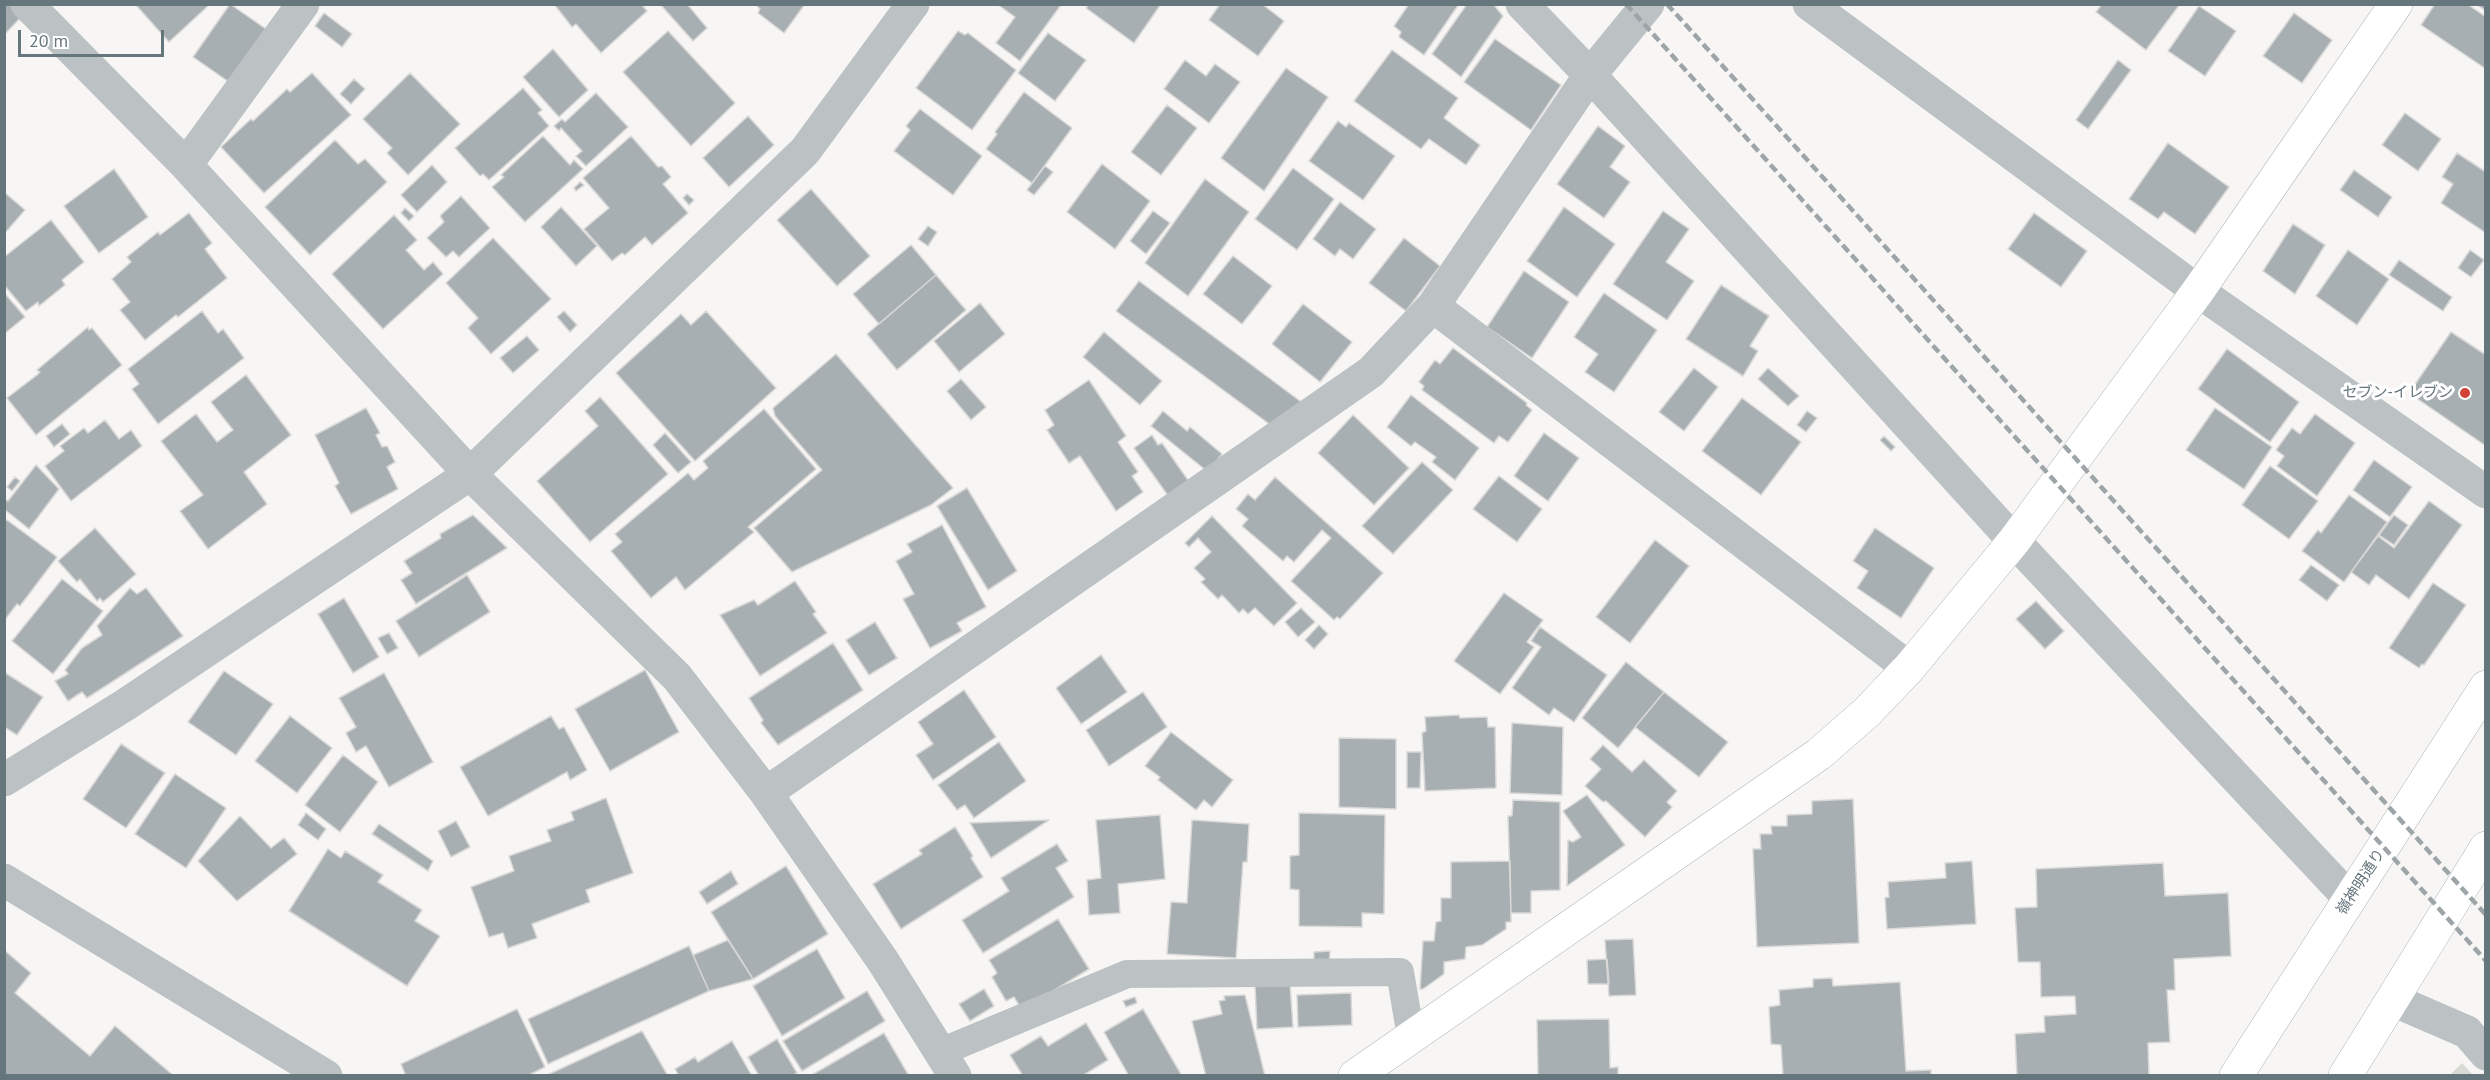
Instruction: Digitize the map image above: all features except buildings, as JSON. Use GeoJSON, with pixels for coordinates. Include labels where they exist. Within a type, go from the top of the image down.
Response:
{"type":"FeatureCollection","features":[{"type":"Feature","properties":{"kind":"street"},"geometry":{"type":"LineString","coordinates":[[27,4],[186,165],[470,474],[677,677],[766,793],[883,962],[948,1064]]}},
{"type":"Feature","properties":{"kind":"street"},"geometry":{"type":"LineString","coordinates":[[186,165],[303,4]]}},
{"type":"Feature","properties":{"kind":"street"},"geometry":{"type":"LineString","coordinates":[[4,780],[125,705],[470,474],[805,151],[914,4]]}},
{"type":"Feature","properties":{"kind":"street"},"geometry":{"type":"LineString","coordinates":[[1522,4],[1590,75],[2014,541],[2350,899]]}},
{"type":"Feature","properties":{"kind":"street"},"geometry":{"type":"LineString","coordinates":[[766,793],[1371,372],[1433,306],[1590,75],[1648,4]]}},
{"type":"Feature","properties":{"kind":"street"},"geometry":{"type":"LineString","coordinates":[[1809,4],[2198,291],[2486,492]]}},
{"type":"Feature","properties":{"kind":"street"},"geometry":{"type":"LineString","coordinates":[[1355,1076],[1819,754],[1867,712],[1909,668],[2014,541],[2198,291],[2396,4]]}},
{"type":"Feature","properties":{"kind":"street"},"geometry":{"type":"LineString","coordinates":[[1433,306],[1909,668]]}},
{"type":"Feature","properties":{"kind":"street","name":"嶺神明通り"},"geometry":{"type":"LineString","coordinates":[[2236,1076],[2486,687]]}},
{"type":"Feature","properties":{"kind":"street"},"geometry":{"type":"LineString","coordinates":[[2345,1076],[2486,848]]}},
{"type":"Feature","properties":{"kind":"street"},"geometry":{"type":"LineString","coordinates":[[4,880],[326,1076]]}},
{"type":"Feature","properties":{"kind":"street"},"geometry":{"type":"LineString","coordinates":[[2393,1000],[2479,1033]]}},
{"type":"Feature","properties":{"kind":"lane"},"geometry":{"type":"LineString","coordinates":[[948,1064],[1127,974],[1400,972],[1411,1037]]}},
{"type":"Feature","properties":{"kind":"shaded area"},"geometry":{"type":"Polygon","coordinates":[[[2462,1063],[2473,1075],[2450,1075],[2462,1063]]]}},
{"type":"Feature","properties":{"kind":"railway"},"geometry":{"type":"LineString","coordinates":[[1626,4],[2486,961]]}},
{"type":"Feature","properties":{"kind":"railway"},"geometry":{"type":"LineString","coordinates":[[1667,4],[2486,915]]}},
{"type":"Feature","properties":{"kind":"place","name":"セブン-イレブン"},"geometry":{"type":"Point","coordinates":[2465,393]}}]}
